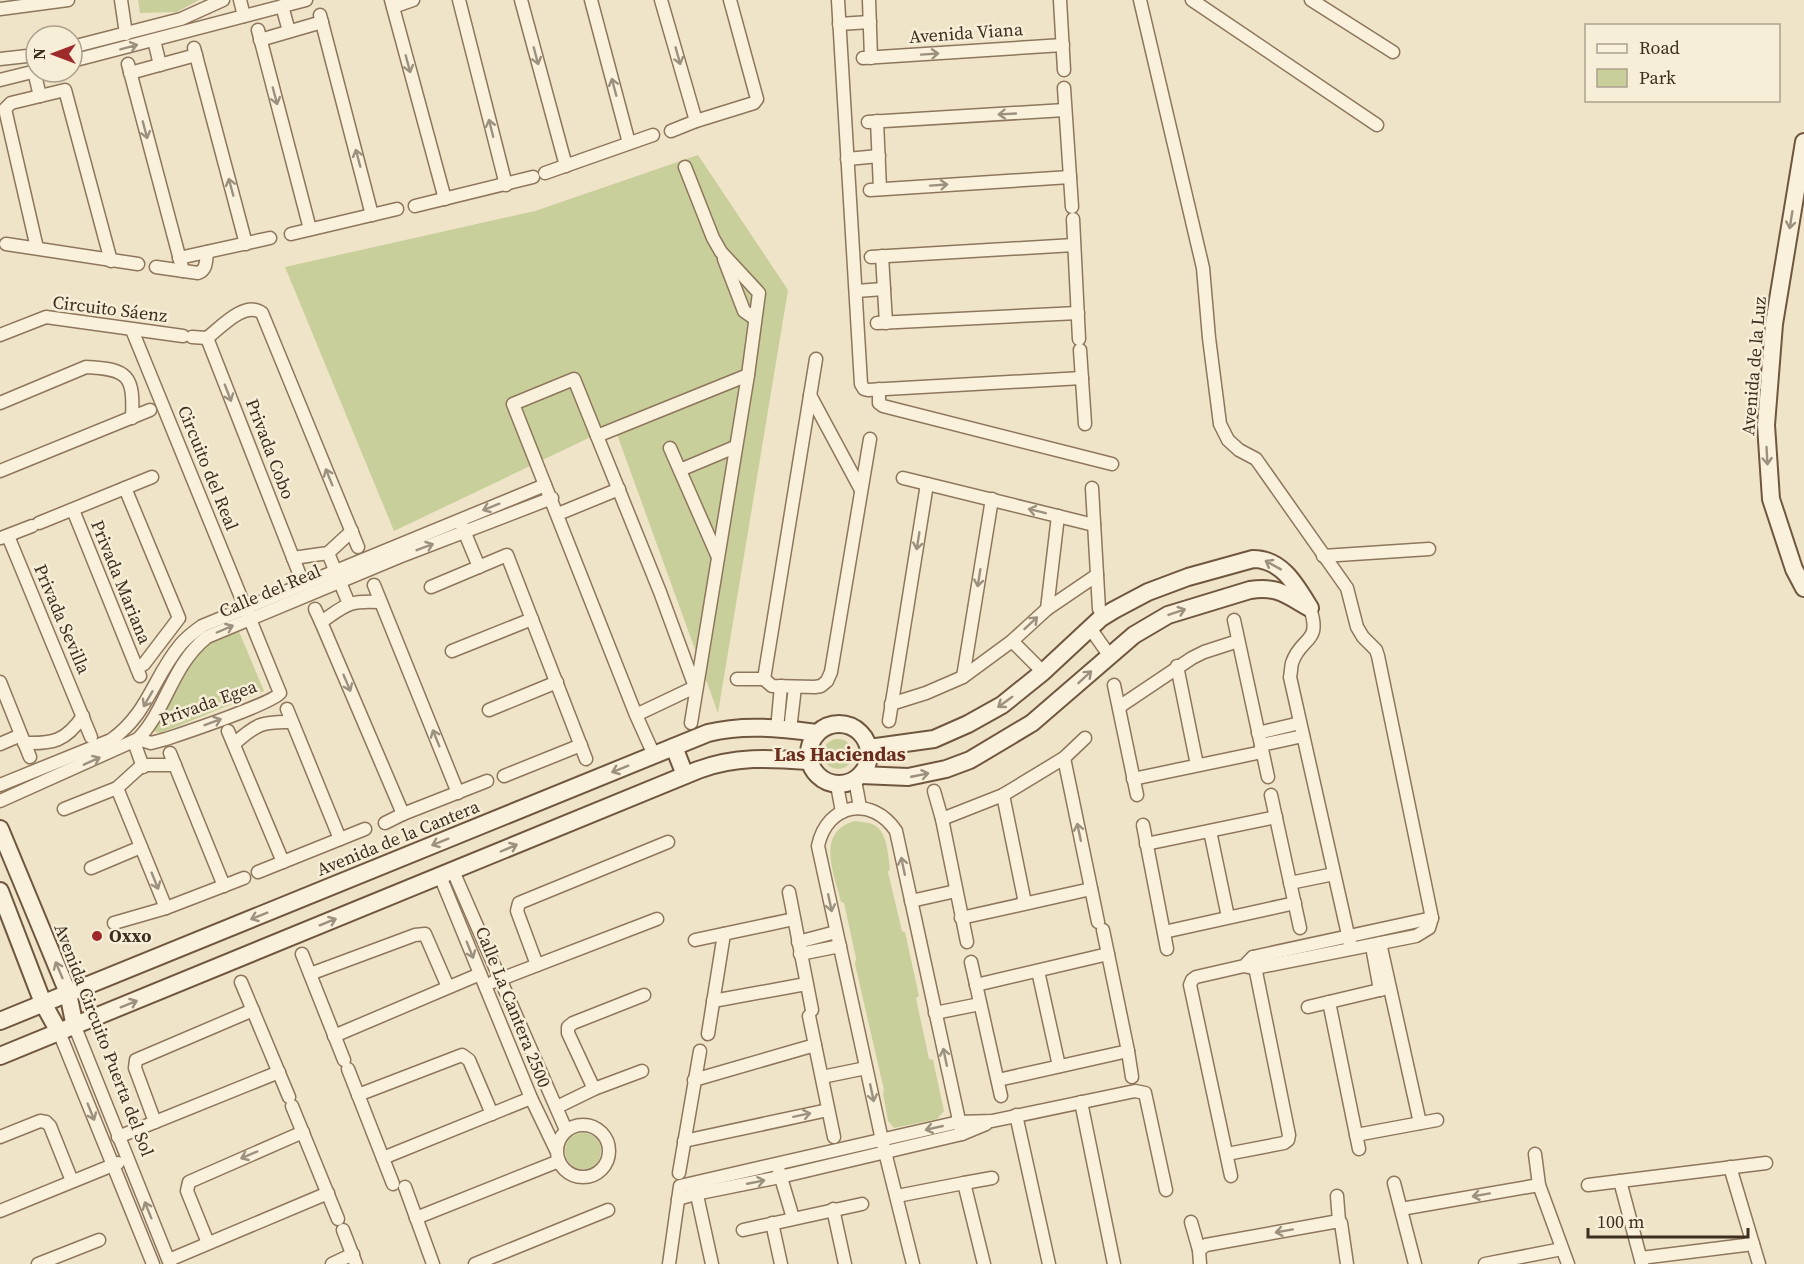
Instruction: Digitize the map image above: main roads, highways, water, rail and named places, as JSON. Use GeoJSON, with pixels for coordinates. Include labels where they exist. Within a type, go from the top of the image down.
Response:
{"type":"FeatureCollection","features":[{"type":"Feature","properties":{"kind":"place","name":"Oxxo"},"geometry":{"type":"Point","coordinates":[97,936]}},
{"type":"Feature","properties":{"kind":"district","name":"Las Haciendas"},"geometry":{"type":"Point","coordinates":[840,754]}}]}
